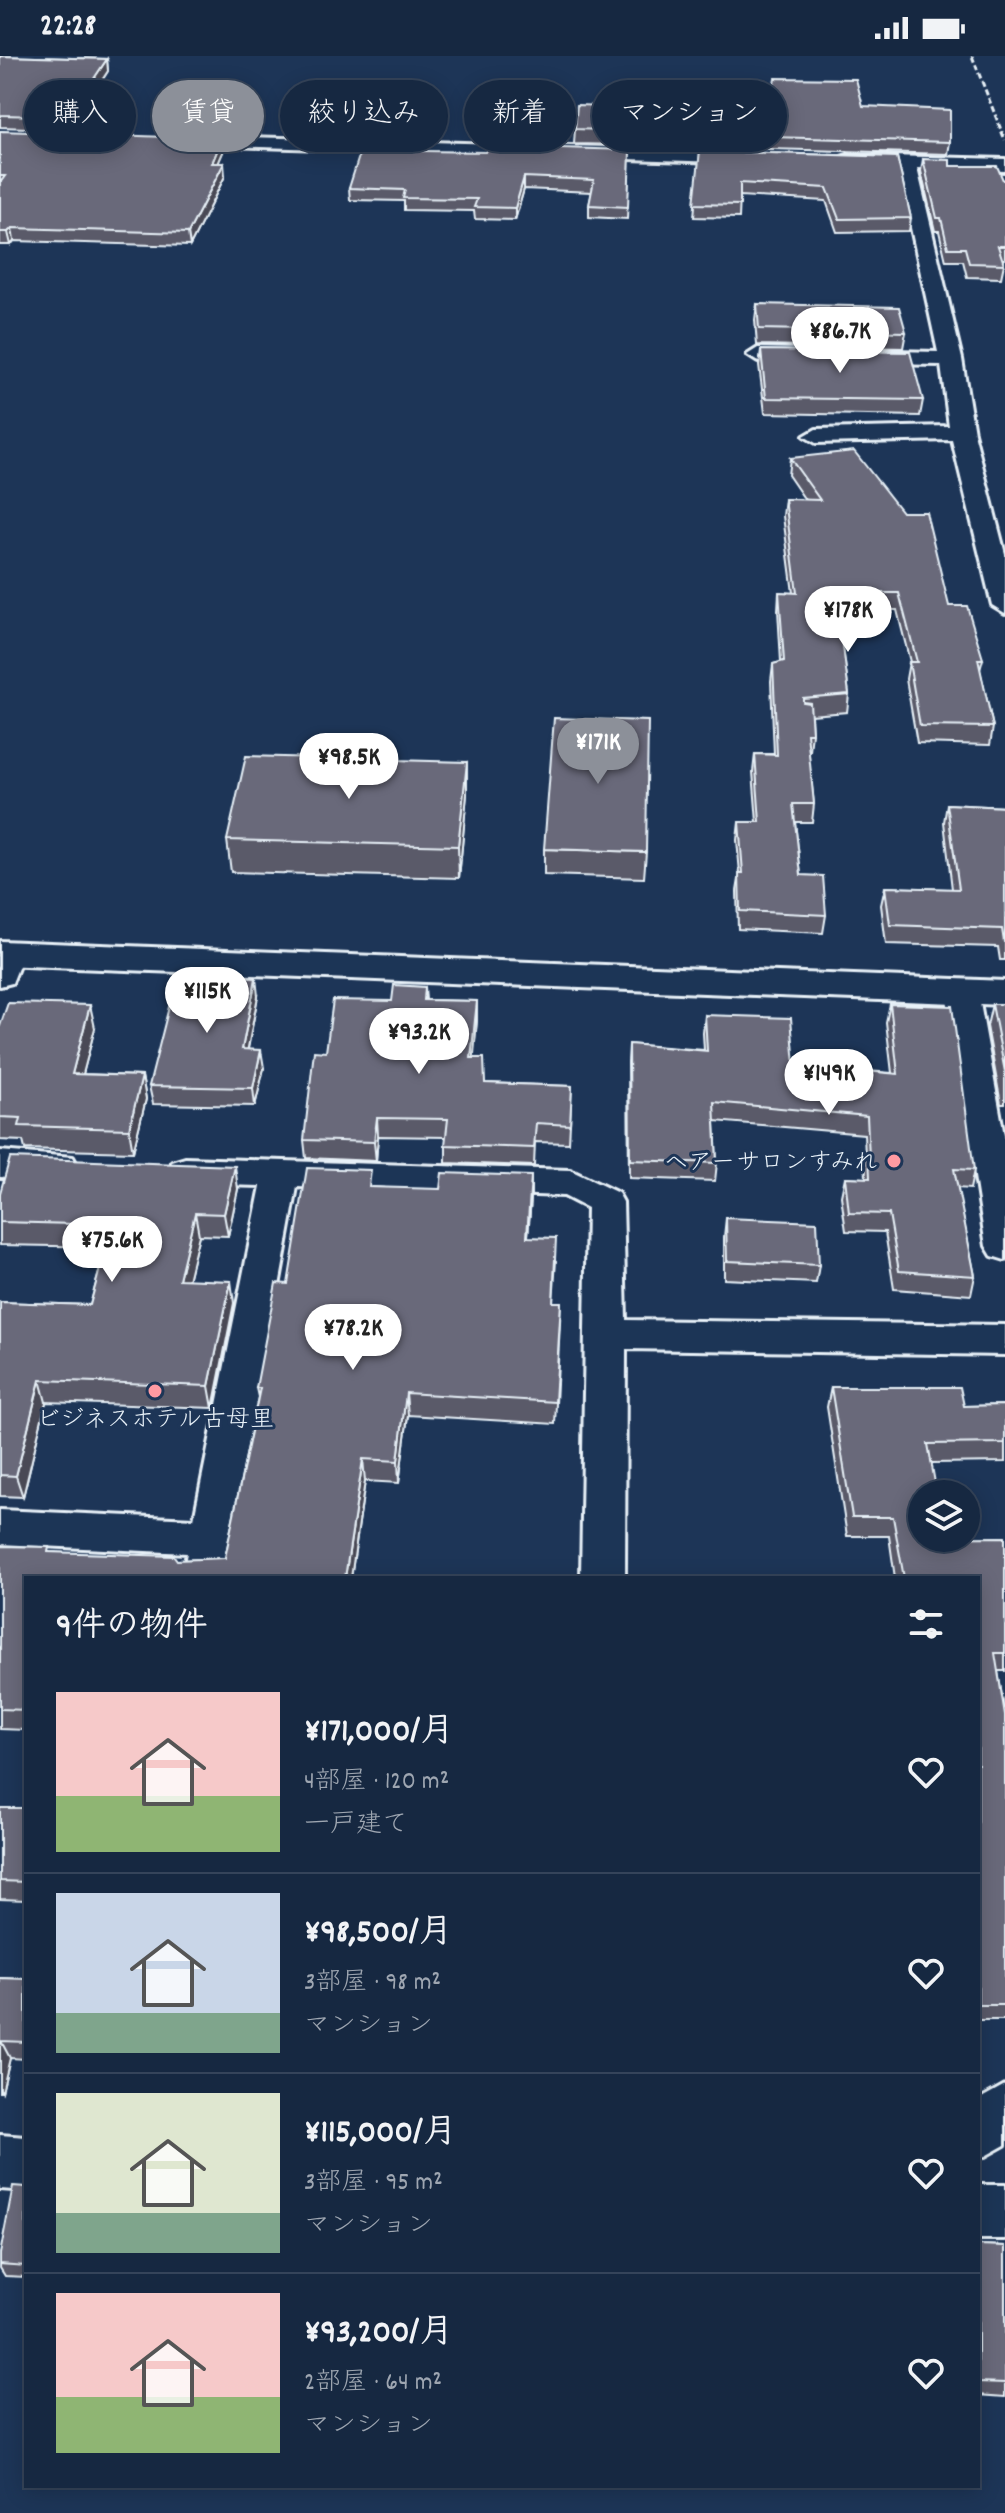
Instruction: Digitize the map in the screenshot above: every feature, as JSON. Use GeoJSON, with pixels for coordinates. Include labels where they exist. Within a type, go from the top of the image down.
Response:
{"type":"FeatureCollection","features":[{"type":"Feature","properties":{"kind":"street"},"geometry":{"type":"LineString","coordinates":[[264,143],[766,158]]}},
{"type":"Feature","properties":{"kind":"street"},"geometry":{"type":"LineString","coordinates":[[828,160],[1005,165]]}},
{"type":"Feature","properties":{"kind":"street"},"geometry":{"type":"LineString","coordinates":[[906,162],[951,359],[962,433],[1005,605]]}},
{"type":"Feature","properties":{"kind":"street"},"geometry":{"type":"LineString","coordinates":[[758,355],[951,359]]}},
{"type":"Feature","properties":{"kind":"street"},"geometry":{"type":"LineString","coordinates":[[816,436],[962,433]]}},
{"type":"Feature","properties":{"kind":"street"},"geometry":{"type":"LineString","coordinates":[[3,961],[1005,993]]}},
{"type":"Feature","properties":{"kind":"street"},"geometry":{"type":"LineString","coordinates":[[962,992],[1005,1246]]}},
{"type":"Feature","properties":{"kind":"street"},"geometry":{"type":"LineString","coordinates":[[0,1164],[94,1168]]}},
{"type":"Feature","properties":{"kind":"street"},"geometry":{"type":"LineString","coordinates":[[156,1170],[570,1183],[605,1202],[607,1334],[603,1576]]}},
{"type":"Feature","properties":{"kind":"street"},"geometry":{"type":"LineString","coordinates":[[204,1576],[281,1174]]}},
{"type":"Feature","properties":{"kind":"street"},"geometry":{"type":"LineString","coordinates":[[607,1334],[1005,1340]]}},
{"type":"Feature","properties":{"kind":"street"},"geometry":{"type":"LineString","coordinates":[[0,1527],[210,1537]]}},
{"type":"Feature","properties":{"kind":"street"},"geometry":{"type":"LineString","coordinates":[[980,2132],[1005,2111]]}},
{"type":"Feature","properties":{"kind":"street"},"geometry":{"type":"LineString","coordinates":[[0,2162],[24,2164]]}},
{"type":"Feature","properties":{"kind":"street"},"geometry":{"type":"LineString","coordinates":[[980,2212],[1005,2212]]}},
{"type":"Feature","properties":{"kind":"building"},"geometry":{"type":"Polygon","coordinates":[[[0,56],[107,59],[93,80],[24,80],[24,116],[0,115],[0,56]]]}},
{"type":"Feature","properties":{"kind":"building"},"geometry":{"type":"Polygon","coordinates":[[[856,79],[863,106],[950,110],[950,142],[787,137],[787,80],[775,80],[856,79]]]}},
{"type":"Feature","properties":{"kind":"building"},"geometry":{"type":"Polygon","coordinates":[[[577,105],[592,106],[592,130],[576,129],[577,105]]]}},
{"type":"Feature","properties":{"kind":"building"},"geometry":{"type":"Polygon","coordinates":[[[0,131],[24,132],[24,152],[136,152],[136,136],[152,136],[152,152],[217,152],[212,163],[224,163],[188,233],[12,228],[8,232],[0,232],[0,183],[5,176],[0,176],[0,131]]]}},
{"type":"Feature","properties":{"kind":"building"},"geometry":{"type":"Polygon","coordinates":[[[576,148],[592,149],[592,152],[630,152],[628,207],[589,205],[594,180],[524,177],[515,208],[474,207],[477,199],[403,198],[405,190],[349,188],[360,152],[576,152],[576,148]]]}},
{"type":"Feature","properties":{"kind":"building"},"geometry":{"type":"Polygon","coordinates":[[[700,152],[897,157],[911,218],[839,219],[827,188],[740,183],[740,205],[694,204],[700,152]]]}},
{"type":"Feature","properties":{"kind":"building"},"geometry":{"type":"Polygon","coordinates":[[[923,159],[950,160],[950,166],[997,166],[1005,180],[1005,246],[998,246],[1004,264],[969,263],[965,248],[948,248],[941,218],[937,218],[923,159]]]}},
{"type":"Feature","properties":{"kind":"building"},"geometry":{"type":"Polygon","coordinates":[[[757,304],[899,307],[906,332],[759,329],[757,304]]]}},
{"type":"Feature","properties":{"kind":"building"},"geometry":{"type":"Polygon","coordinates":[[[761,350],[910,352],[923,400],[766,398],[761,350]]]}},
{"type":"Feature","properties":{"kind":"building"},"geometry":{"type":"Polygon","coordinates":[[[854,451],[902,512],[926,512],[949,606],[967,606],[983,659],[978,659],[993,727],[920,726],[909,662],[917,662],[899,593],[841,593],[843,615],[839,615],[849,694],[803,698],[803,702],[810,703],[812,733],[807,733],[814,804],[793,804],[801,875],[823,876],[826,915],[740,911],[739,873],[743,873],[739,822],[760,822],[755,754],[777,755],[773,664],[784,661],[779,592],[797,593],[785,499],[820,500],[790,458],[854,451]]]}},
{"type":"Feature","properties":{"kind":"building"},"geometry":{"type":"Polygon","coordinates":[[[554,718],[648,721],[646,852],[544,849],[554,718]]]}},
{"type":"Feature","properties":{"kind":"building"},"geometry":{"type":"Polygon","coordinates":[[[246,756],[467,762],[458,846],[227,840],[246,756]]]}},
{"type":"Feature","properties":{"kind":"building"},"geometry":{"type":"Polygon","coordinates":[[[947,804],[1005,807],[1005,942],[1002,929],[890,925],[885,887],[959,889],[947,804]]]}},
{"type":"Feature","properties":{"kind":"building"},"geometry":{"type":"Polygon","coordinates":[[[177,975],[256,978],[242,1049],[261,1050],[253,1088],[149,1086],[177,975]]]}},
{"type":"Feature","properties":{"kind":"building"},"geometry":{"type":"Polygon","coordinates":[[[394,985],[425,987],[424,1000],[477,1001],[471,1058],[484,1058],[485,1083],[572,1086],[570,1125],[536,1123],[534,1148],[445,1145],[448,1119],[377,1118],[374,1142],[304,1140],[314,1051],[326,1052],[333,1000],[392,1001],[394,985]]]}},
{"type":"Feature","properties":{"kind":"building"},"geometry":{"type":"Polygon","coordinates":[[[8,1003],[90,1005],[72,1074],[142,1076],[129,1129],[19,1126],[21,1118],[0,1117],[0,1026],[8,1003]]]}},
{"type":"Feature","properties":{"kind":"building"},"geometry":{"type":"Polygon","coordinates":[[[890,1004],[952,1006],[974,1170],[954,1169],[975,1276],[899,1271],[889,1214],[849,1213],[845,1177],[870,1178],[867,1116],[714,1102],[717,1163],[630,1160],[629,1044],[707,1051],[705,1015],[791,1018],[795,1065],[898,1074],[890,1004]]]}},
{"type":"Feature","properties":{"kind":"building"},"geometry":{"type":"Polygon","coordinates":[[[992,1004],[1005,1004],[1005,1072],[992,1004]]]}},
{"type":"Feature","properties":{"kind":"building"},"geometry":{"type":"Polygon","coordinates":[[[10,1158],[235,1166],[224,1214],[195,1213],[179,1279],[231,1281],[209,1386],[40,1380],[16,1476],[0,1475],[0,1302],[90,1305],[112,1225],[0,1222],[0,1193],[10,1158]]]}},
{"type":"Feature","properties":{"kind":"building"},"geometry":{"type":"Polygon","coordinates":[[[307,1168],[371,1170],[369,1187],[440,1189],[442,1173],[531,1176],[527,1237],[556,1238],[553,1302],[561,1302],[555,1402],[406,1393],[398,1461],[363,1459],[345,1576],[24,1576],[24,1710],[0,1709],[0,1546],[49,1547],[48,1552],[174,1556],[177,1560],[225,1558],[260,1388],[256,1388],[276,1283],[288,1284],[307,1168]]]}},
{"type":"Feature","properties":{"kind":"building"},"geometry":{"type":"Polygon","coordinates":[[[726,1218],[817,1222],[819,1265],[727,1261],[726,1218]]]}},
{"type":"Feature","properties":{"kind":"building"},"geometry":{"type":"Polygon","coordinates":[[[831,1387],[960,1387],[964,1406],[1005,1405],[1005,1443],[928,1444],[934,1480],[908,1480],[908,1552],[980,1552],[980,1537],[1005,1537],[1005,1653],[995,1653],[1005,1715],[1005,2005],[980,2005],[980,1576],[904,1576],[893,1517],[852,1517],[831,1387]]]}},
{"type":"Feature","properties":{"kind":"building"},"geometry":{"type":"Polygon","coordinates":[[[0,1808],[24,1808],[24,1882],[0,1881],[0,1808]]]}},
{"type":"Feature","properties":{"kind":"building"},"geometry":{"type":"Polygon","coordinates":[[[0,1978],[24,1979],[24,2042],[1,2041],[0,2046],[0,1978]]]}},
{"type":"Feature","properties":{"kind":"building"},"geometry":{"type":"Polygon","coordinates":[[[13,2186],[24,2187],[24,2266],[0,2264],[13,2186]]]}},
{"type":"Feature","properties":{"kind":"building"},"geometry":{"type":"Polygon","coordinates":[[[980,2245],[1005,2246],[1005,2383],[980,2382],[980,2245]]]}},
{"type":"Feature","properties":{"kind":"railway"},"geometry":{"type":"LineString","coordinates":[[972,56],[1005,140]]}},
{"type":"Feature","properties":{"kind":"place","name":"ヘアーサロンすみれ"},"geometry":{"type":"Point","coordinates":[894,1161]}},
{"type":"Feature","properties":{"kind":"place","name":"ビジネスホテル古母里"},"geometry":{"type":"Point","coordinates":[155,1391]}}]}
